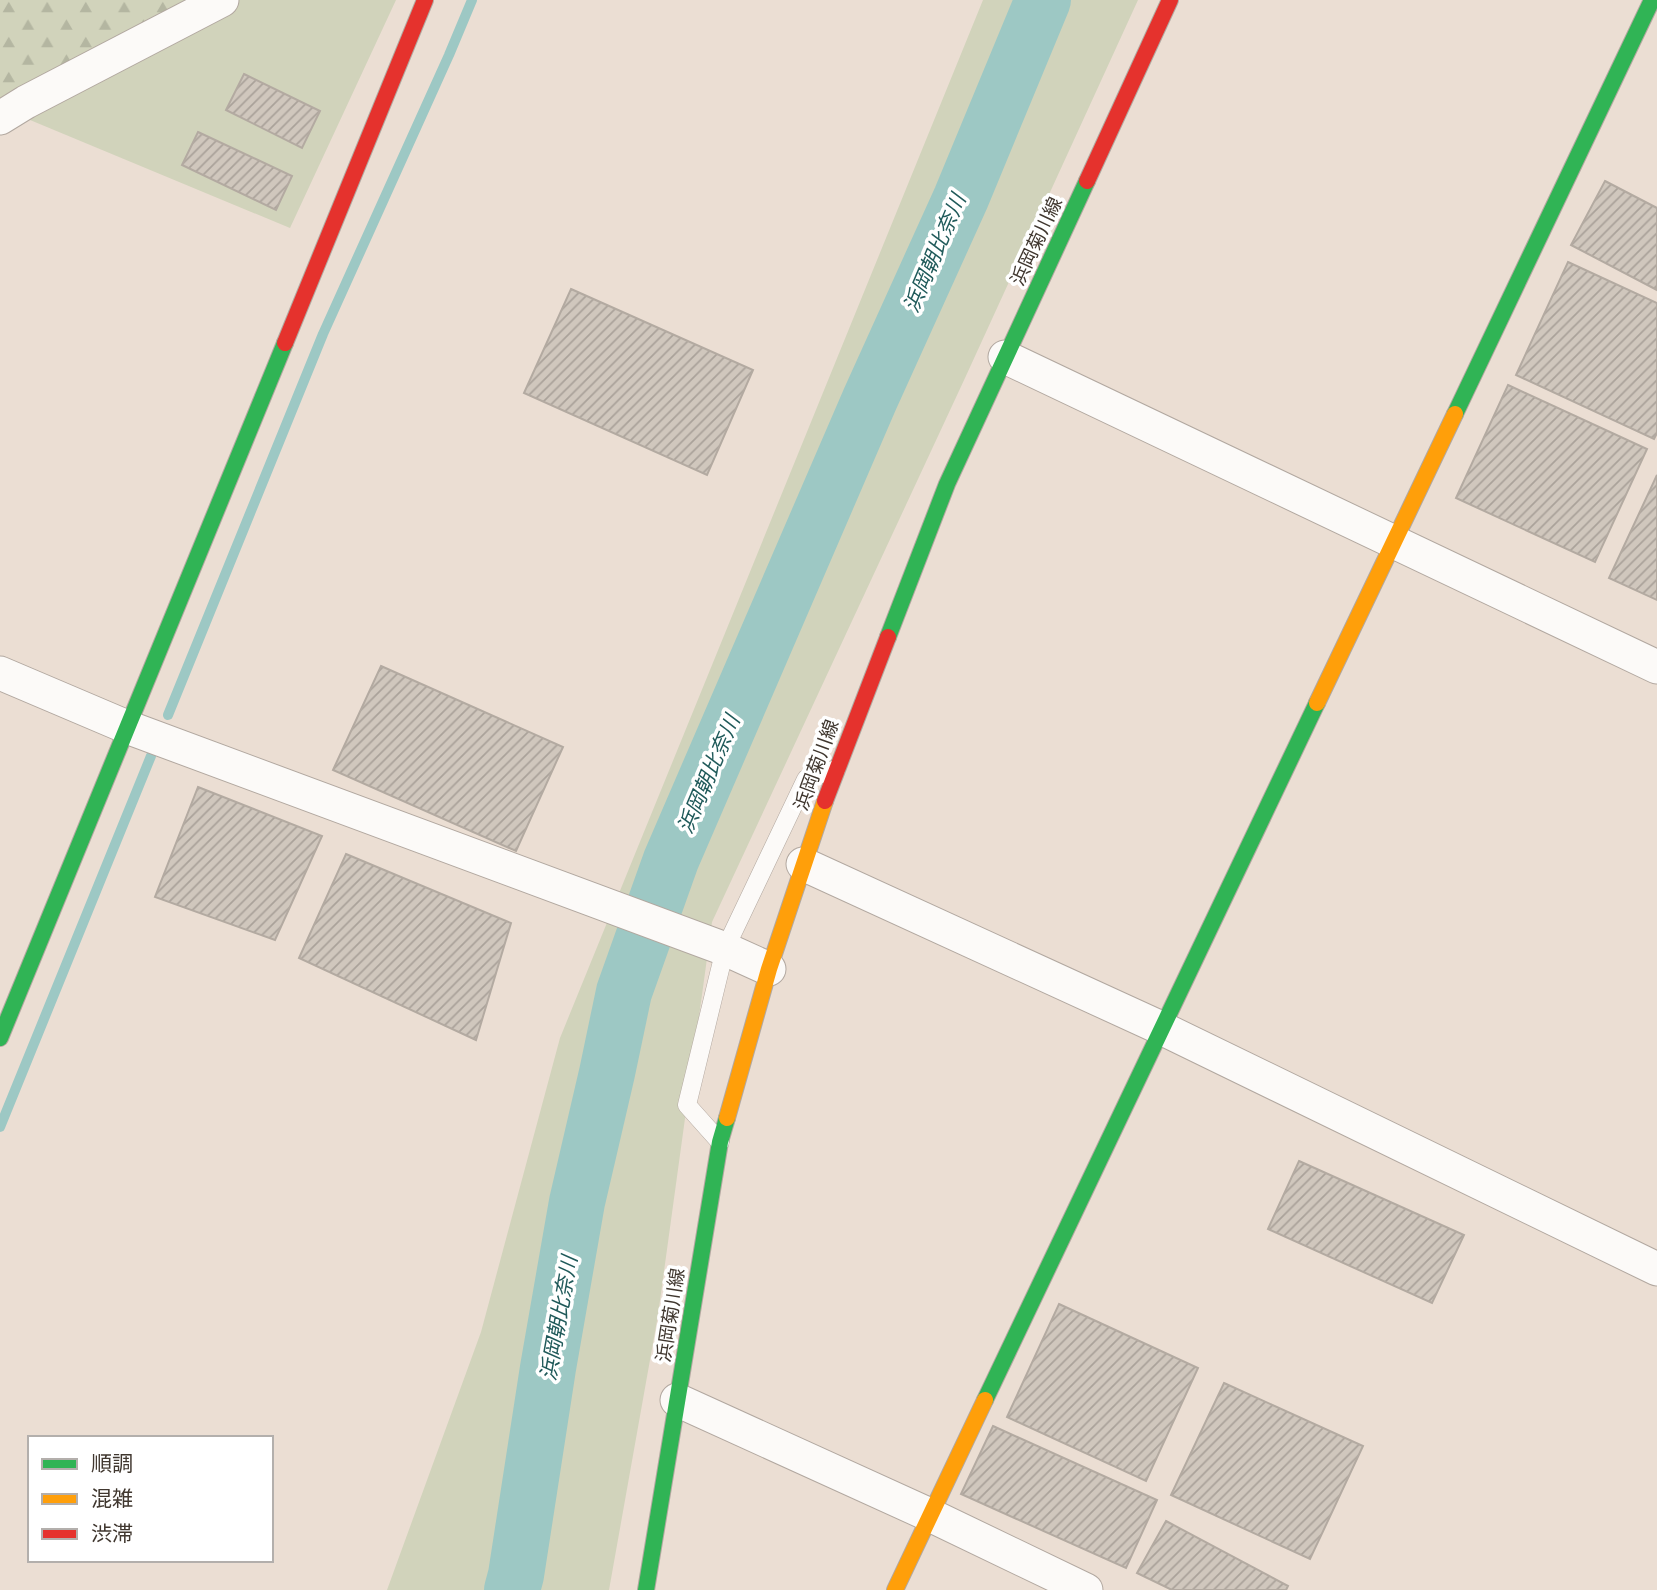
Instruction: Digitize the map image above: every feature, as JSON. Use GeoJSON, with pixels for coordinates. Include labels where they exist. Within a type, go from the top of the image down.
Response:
{"type":"FeatureCollection","features":[{"type":"Feature","properties":{"kind":"street"},"geometry":{"type":"LineString","coordinates":[[0,118],[222,0]]}},
{"type":"Feature","properties":{"kind":"street"},"geometry":{"type":"LineString","coordinates":[[0,1038],[425,0]]}},
{"type":"Feature","properties":{"kind":"street","name":"浜岡菊川線"},"geometry":{"type":"LineString","coordinates":[[646,1590],[720,1142],[769,969],[803,864],[836,769],[947,484],[1170,0]]}},
{"type":"Feature","properties":{"kind":"street"},"geometry":{"type":"LineString","coordinates":[[895,1590],[1652,0]]}},
{"type":"Feature","properties":{"kind":"street"},"geometry":{"type":"LineString","coordinates":[[1004,357],[1657,667]]}},
{"type":"Feature","properties":{"kind":"street"},"geometry":{"type":"LineString","coordinates":[[0,673],[127,727],[725,949],[769,969]]}},
{"type":"Feature","properties":{"kind":"street"},"geometry":{"type":"LineString","coordinates":[[803,864],[1161,1028],[1657,1269]]}},
{"type":"Feature","properties":{"kind":"street"},"geometry":{"type":"LineString","coordinates":[[677,1400],[932,1516],[1086,1590]]}},
{"type":"Feature","properties":{"kind":"lane"},"geometry":{"type":"LineString","coordinates":[[720,1142],[687,1105],[725,949],[806,779],[836,769]]}},
{"type":"Feature","properties":{"kind":"green space"},"geometry":{"type":"Polygon","coordinates":[[[0,0],[188,0],[0,105],[0,0]]]}},
{"type":"Feature","properties":{"kind":"green space"},"geometry":{"type":"Polygon","coordinates":[[[229,0],[396,0],[290,228],[18,115],[229,0]]]}},
{"type":"Feature","properties":{"kind":"green space"},"geometry":{"type":"Polygon","coordinates":[[[983,0],[1138,0],[712,922],[658,1315],[609,1590],[387,1590],[481,1332],[560,1038],[983,0]]]}},
{"type":"Feature","properties":{"kind":"building"},"geometry":{"type":"Polygon","coordinates":[[[244,74],[320,111],[302,148],[226,110],[244,74]]]}},
{"type":"Feature","properties":{"kind":"building"},"geometry":{"type":"Polygon","coordinates":[[[198,132],[292,176],[276,210],[182,165],[198,132]]]}},
{"type":"Feature","properties":{"kind":"building"},"geometry":{"type":"Polygon","coordinates":[[[1605,181],[1657,208],[1657,290],[1571,245],[1605,181]]]}},
{"type":"Feature","properties":{"kind":"building"},"geometry":{"type":"Polygon","coordinates":[[[1568,262],[1657,303],[1657,433],[1654,439],[1516,375],[1568,262]]]}},
{"type":"Feature","properties":{"kind":"building"},"geometry":{"type":"Polygon","coordinates":[[[571,289],[753,370],[707,475],[524,393],[571,289]]]}},
{"type":"Feature","properties":{"kind":"building"},"geometry":{"type":"Polygon","coordinates":[[[1508,385],[1647,449],[1595,562],[1456,498],[1508,385]]]}},
{"type":"Feature","properties":{"kind":"building"},"geometry":{"type":"Polygon","coordinates":[[[1657,475],[1657,600],[1609,578],[1657,475]]]}},
{"type":"Feature","properties":{"kind":"building"},"geometry":{"type":"Polygon","coordinates":[[[381,666],[563,747],[516,851],[333,770],[381,666]]]}},
{"type":"Feature","properties":{"kind":"building"},"geometry":{"type":"Polygon","coordinates":[[[198,787],[322,836],[275,940],[155,897],[198,787]]]}},
{"type":"Feature","properties":{"kind":"building"},"geometry":{"type":"Polygon","coordinates":[[[346,854],[511,923],[476,1040],[299,958],[346,854]]]}},
{"type":"Feature","properties":{"kind":"building"},"geometry":{"type":"Polygon","coordinates":[[[1299,1161],[1464,1235],[1432,1303],[1268,1229],[1299,1161]]]}},
{"type":"Feature","properties":{"kind":"building"},"geometry":{"type":"Polygon","coordinates":[[[1059,1304],[1198,1368],[1146,1481],[1007,1417],[1059,1304]]]}},
{"type":"Feature","properties":{"kind":"building"},"geometry":{"type":"Polygon","coordinates":[[[1224,1383],[1363,1446],[1310,1559],[1171,1495],[1224,1383]]]}},
{"type":"Feature","properties":{"kind":"building"},"geometry":{"type":"Polygon","coordinates":[[[993,1426],[1157,1500],[1126,1568],[961,1494],[993,1426]]]}},
{"type":"Feature","properties":{"kind":"building"},"geometry":{"type":"Polygon","coordinates":[[[1166,1521],[1288,1586],[1286,1590],[1172,1590],[1137,1573],[1166,1521]]]}},
{"type":"Feature","properties":{"kind":"waterway"},"geometry":{"type":"LineString","coordinates":[[168,715],[323,334],[472,0]]}},
{"type":"Feature","properties":{"kind":"waterway","name":"浜岡朝比奈川"},"geometry":{"type":"LineString","coordinates":[[512,1590],[577,1202],[624,992],[671,860],[870,399],[961,198],[1043,0]]}},
{"type":"Feature","properties":{"kind":"waterway"},"geometry":{"type":"LineString","coordinates":[[0,1127],[151,756]]}},
{"type":"Feature","properties":{"kind":"traffic: fast"},"geometry":{"type":"LineString","coordinates":[[1455,414],[1652,0]]}},
{"type":"Feature","properties":{"kind":"traffic: fast"},"geometry":{"type":"LineString","coordinates":[[888,637],[947,484],[1087,181]]}},
{"type":"Feature","properties":{"kind":"traffic: fast"},"geometry":{"type":"LineString","coordinates":[[0,1038],[285,343]]}},
{"type":"Feature","properties":{"kind":"traffic: fast"},"geometry":{"type":"LineString","coordinates":[[985,1400],[1317,703]]}},
{"type":"Feature","properties":{"kind":"traffic: fast"},"geometry":{"type":"LineString","coordinates":[[646,1590],[720,1142],[727,1118]]}},
{"type":"Feature","properties":{"kind":"traffic: slow"},"geometry":{"type":"LineString","coordinates":[[1317,703],[1455,414]]}},
{"type":"Feature","properties":{"kind":"traffic: slow"},"geometry":{"type":"LineString","coordinates":[[727,1118],[769,969],[825,801]]}},
{"type":"Feature","properties":{"kind":"traffic: slow"},"geometry":{"type":"LineString","coordinates":[[895,1590],[985,1400]]}},
{"type":"Feature","properties":{"kind":"traffic: jam"},"geometry":{"type":"LineString","coordinates":[[285,343],[425,0]]}},
{"type":"Feature","properties":{"kind":"traffic: jam"},"geometry":{"type":"LineString","coordinates":[[1087,181],[1170,0]]}},
{"type":"Feature","properties":{"kind":"traffic: jam"},"geometry":{"type":"LineString","coordinates":[[825,801],[888,637]]}}]}
